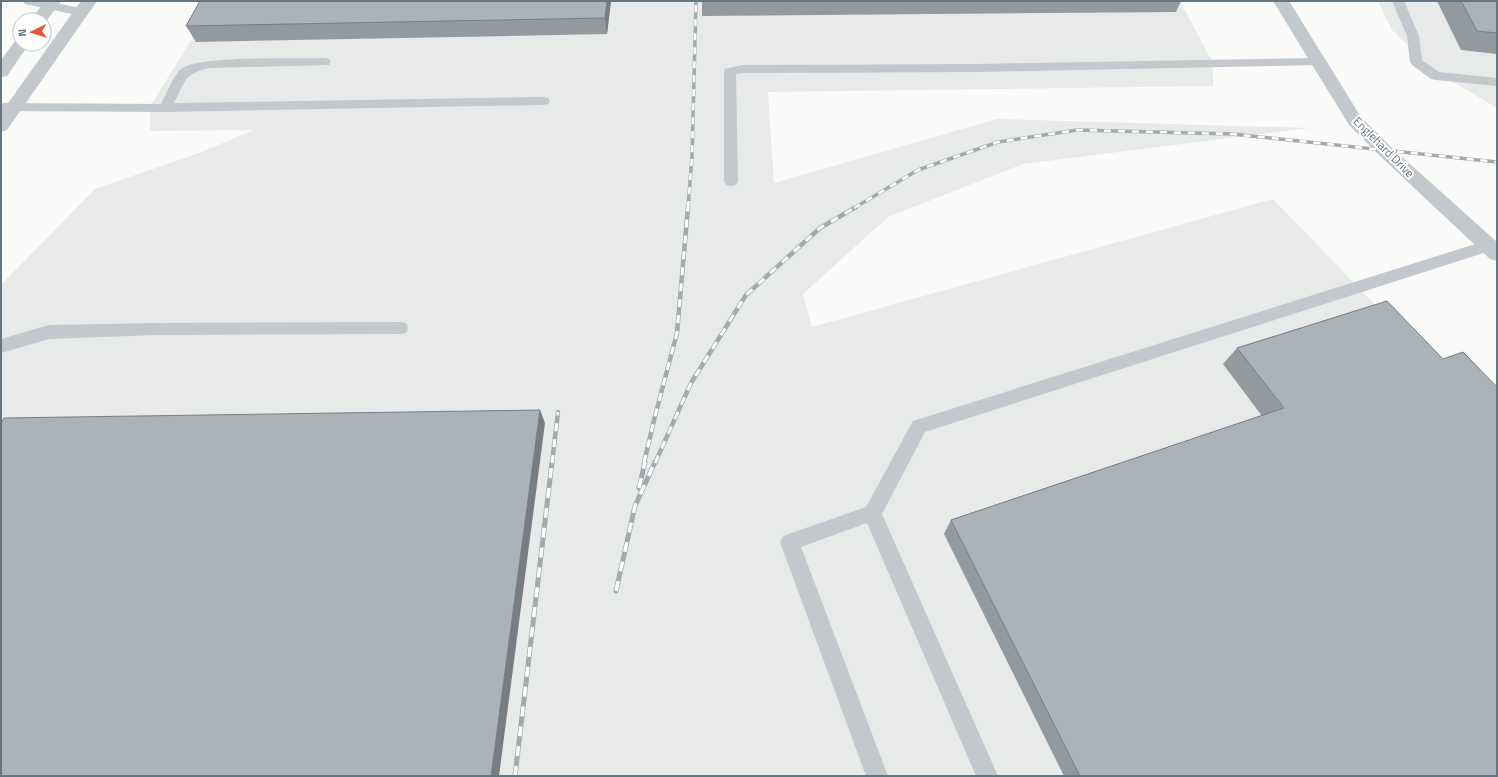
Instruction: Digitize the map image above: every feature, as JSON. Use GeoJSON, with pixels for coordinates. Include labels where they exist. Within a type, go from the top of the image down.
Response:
{"type":"FeatureCollection","features":[{"type":"Feature","properties":{"kind":"street","name":"Englehard Drive"},"geometry":{"type":"LineString","coordinates":[[1281,1],[1355,121],[1384,151],[1492,250]]}},
{"type":"Feature","properties":{"kind":"street"},"geometry":{"type":"LineString","coordinates":[[45,12],[51,3]]}},
{"type":"Feature","properties":{"kind":"street"},"geometry":{"type":"LineString","coordinates":[[1,126],[8,107],[84,7]]}},
{"type":"Feature","properties":{"kind":"street"},"geometry":{"type":"LineString","coordinates":[[1,72],[16,52]]}},
{"type":"Feature","properties":{"kind":"lane"},"geometry":{"type":"LineString","coordinates":[[29,1],[84,7]]}},
{"type":"Feature","properties":{"kind":"lane"},"geometry":{"type":"LineString","coordinates":[[1398,1],[1413,36],[1416,62],[1436,76],[1497,82]]}},
{"type":"Feature","properties":{"kind":"lane"},"geometry":{"type":"LineString","coordinates":[[165,108],[184,73],[193,66],[210,64],[325,62]]}},
{"type":"Feature","properties":{"kind":"lane"},"geometry":{"type":"LineString","coordinates":[[731,181],[730,72],[742,69],[984,68],[1318,62]]}},
{"type":"Feature","properties":{"kind":"lane"},"geometry":{"type":"LineString","coordinates":[[8,107],[165,108],[544,100]]}},
{"type":"Feature","properties":{"kind":"lane"},"geometry":{"type":"LineString","coordinates":[[877,776],[790,542],[872,513],[919,426],[1492,250]]}},
{"type":"Feature","properties":{"kind":"lane"},"geometry":{"type":"LineString","coordinates":[[1,346],[49,332],[156,329],[400,328]]}},
{"type":"Feature","properties":{"kind":"lane"},"geometry":{"type":"LineString","coordinates":[[872,513],[987,776]]}},
{"type":"Feature","properties":{"kind":"shaded area"},"geometry":{"type":"Polygon","coordinates":[[[215,1],[1180,1],[1213,63],[1213,86],[768,92],[774,183],[997,119],[1310,128],[1023,164],[888,217],[803,294],[812,327],[1273,199],[1497,431],[1497,776],[1,776],[1,285],[95,189],[199,153],[254,130],[150,131],[150,107],[215,1]]]}},
{"type":"Feature","properties":{"kind":"shaded area"},"geometry":{"type":"Polygon","coordinates":[[[1378,1],[1497,1],[1497,108],[1433,70],[1392,30],[1378,1]]]}},
{"type":"Feature","properties":{"kind":"building"},"geometry":{"type":"Polygon","coordinates":[[[200,1],[607,1],[605,18],[186,26],[200,1]]]}},
{"type":"Feature","properties":{"kind":"building"},"geometry":{"type":"Polygon","coordinates":[[[1461,1],[1497,1],[1497,33],[1477,31],[1461,1]]]}},
{"type":"Feature","properties":{"kind":"building"},"geometry":{"type":"Polygon","coordinates":[[[1387,301],[1443,359],[1463,352],[1497,387],[1497,776],[1080,776],[951,520],[1284,408],[1237,348],[1387,301]]]}},
{"type":"Feature","properties":{"kind":"building"},"geometry":{"type":"Polygon","coordinates":[[[540,410],[491,776],[1,776],[1,424],[4,418],[540,410]]]}},
{"type":"Feature","properties":{"kind":"railway"},"geometry":{"type":"LineString","coordinates":[[688,208],[692,157],[696,1]]}},
{"type":"Feature","properties":{"kind":"railway"},"geometry":{"type":"LineString","coordinates":[[854,208],[918,170],[998,142],[1077,130],[1233,134],[1497,162]]}},
{"type":"Feature","properties":{"kind":"railway"},"geometry":{"type":"LineString","coordinates":[[644,463],[677,333],[688,207]]}},
{"type":"Feature","properties":{"kind":"railway"},"geometry":{"type":"LineString","coordinates":[[655,463],[691,383],[746,295],[820,228],[856,207]]}},
{"type":"Feature","properties":{"kind":"railway"},"geometry":{"type":"LineString","coordinates":[[552,463],[558,412]]}},
{"type":"Feature","properties":{"kind":"railway"},"geometry":{"type":"LineString","coordinates":[[515,776],[552,462]]}},
{"type":"Feature","properties":{"kind":"railway"},"geometry":{"type":"LineString","coordinates":[[639,488],[645,462]]}},
{"type":"Feature","properties":{"kind":"railway"},"geometry":{"type":"LineString","coordinates":[[616,591],[635,506],[655,462]]}}]}
